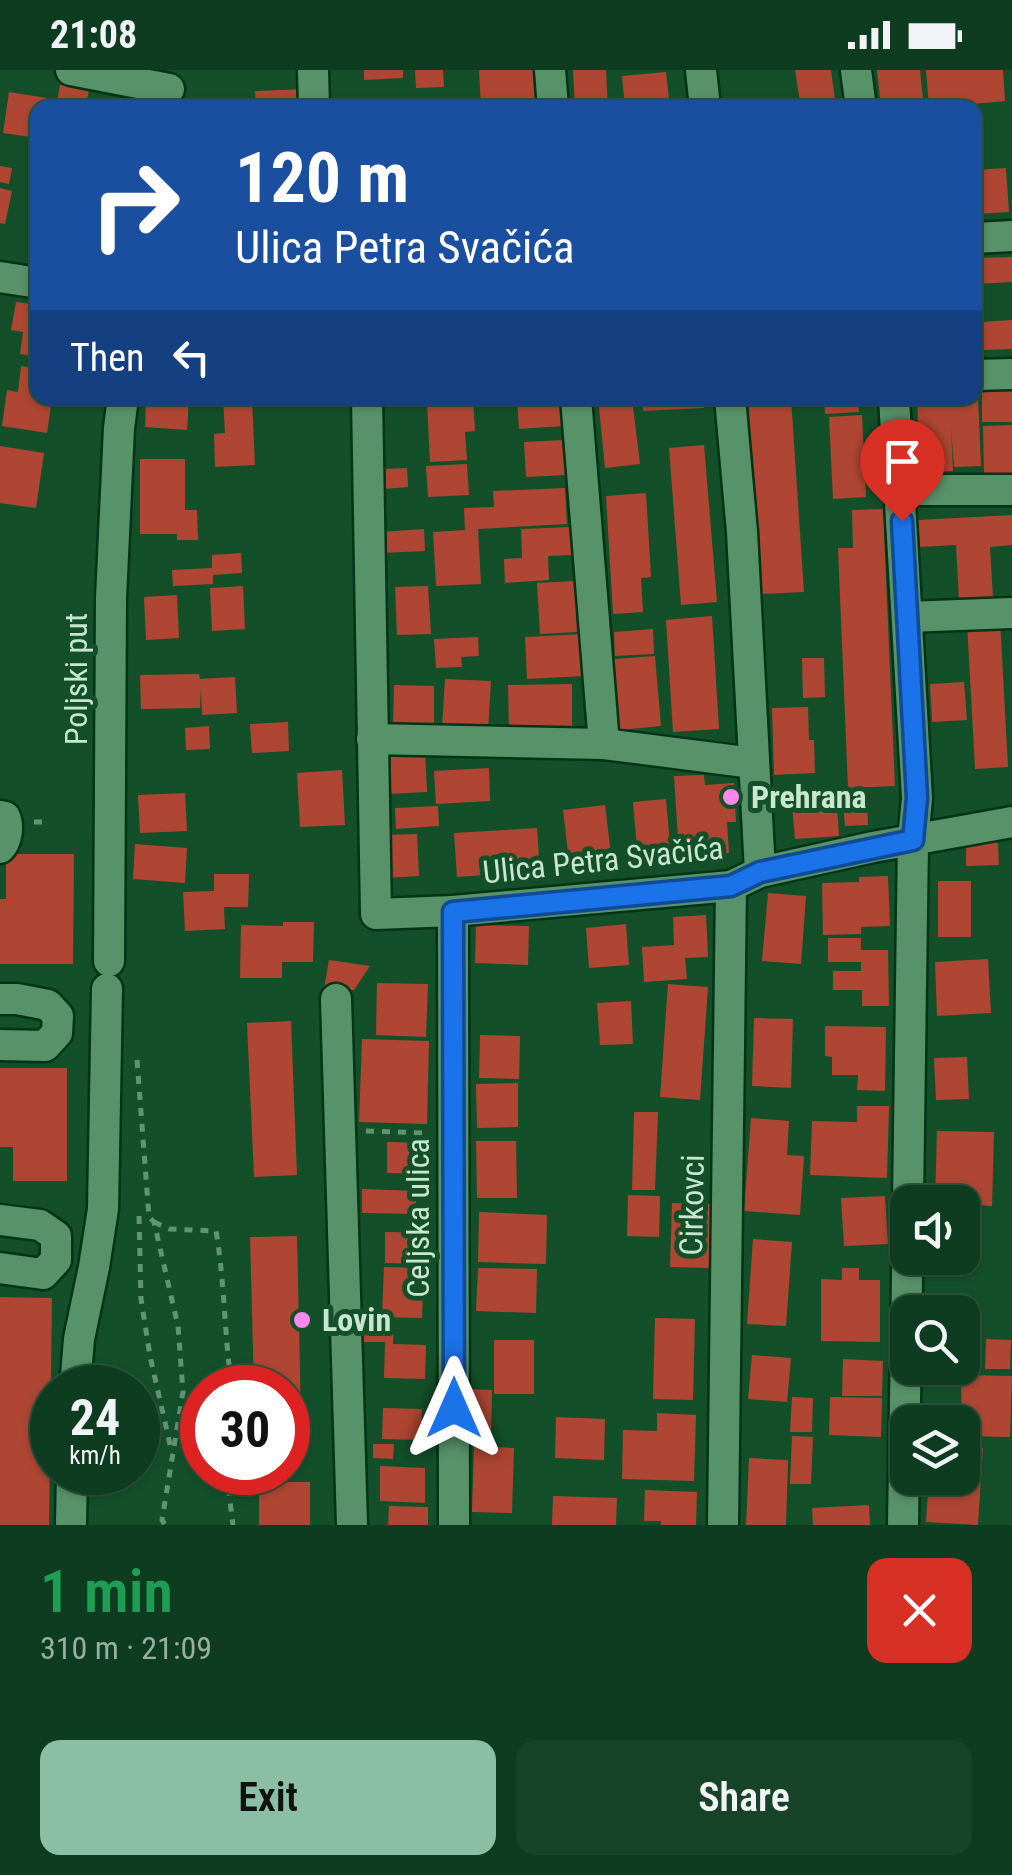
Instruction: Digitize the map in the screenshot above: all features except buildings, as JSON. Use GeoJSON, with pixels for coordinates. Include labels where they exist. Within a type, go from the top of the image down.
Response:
{"type":"FeatureCollection","features":[{"type":"Feature","properties":{"kind":"street"},"geometry":{"type":"LineString","coordinates":[[71,70],[169,89]]}},
{"type":"Feature","properties":{"kind":"street"},"geometry":{"type":"LineString","coordinates":[[313,70],[314,100]]}},
{"type":"Feature","properties":{"kind":"street"},"geometry":{"type":"LineString","coordinates":[[550,70],[553,100]]}},
{"type":"Feature","properties":{"kind":"street"},"geometry":{"type":"LineString","coordinates":[[702,70],[704,100]]}},
{"type":"Feature","properties":{"kind":"street"},"geometry":{"type":"LineString","coordinates":[[856,70],[860,100]]}},
{"type":"Feature","properties":{"kind":"street"},"geometry":{"type":"LineString","coordinates":[[982,238],[1012,236]]}},
{"type":"Feature","properties":{"kind":"street"},"geometry":{"type":"LineString","coordinates":[[0,277],[30,282]]}},
{"type":"Feature","properties":{"kind":"street"},"geometry":{"type":"LineString","coordinates":[[982,375],[1012,374]]}},
{"type":"Feature","properties":{"kind":"street","name":"Poljski put"},"geometry":{"type":"LineString","coordinates":[[76,1365],[103,1209],[111,598],[122,405]]}},
{"type":"Feature","properties":{"kind":"street"},"geometry":{"type":"LineString","coordinates":[[366,405],[372,739],[604,744],[753,763]]}},
{"type":"Feature","properties":{"kind":"street"},"geometry":{"type":"LineString","coordinates":[[577,405],[604,744]]}},
{"type":"Feature","properties":{"kind":"street"},"geometry":{"type":"LineString","coordinates":[[731,405],[742,532],[760,872]]}},
{"type":"Feature","properties":{"kind":"street"},"geometry":{"type":"LineString","coordinates":[[894,405],[917,798],[913,840],[908,1185]]}},
{"type":"Feature","properties":{"kind":"street"},"geometry":{"type":"LineString","coordinates":[[900,490],[1012,490]]}},
{"type":"Feature","properties":{"kind":"street"},"geometry":{"type":"LineString","coordinates":[[907,617],[1012,613]]}},
{"type":"Feature","properties":{"kind":"street","name":"Ulica Petra Svačića"},"geometry":{"type":"LineString","coordinates":[[372,739],[376,914],[453,912],[731,886],[760,872],[1012,822]]}},
{"type":"Feature","properties":{"kind":"street","name":"Cirkovci"},"geometry":{"type":"LineString","coordinates":[[723,1525],[731,886]]}},
{"type":"Feature","properties":{"kind":"street","name":"Celjska ulica"},"geometry":{"type":"LineString","coordinates":[[453,912],[454,1525]]}},
{"type":"Feature","properties":{"kind":"street"},"geometry":{"type":"LineString","coordinates":[[0,999],[48,1005],[58,1016],[57,1032],[45,1046],[0,1046]]}},
{"type":"Feature","properties":{"kind":"street"},"geometry":{"type":"LineString","coordinates":[[336,999],[352,1525]]}},
{"type":"Feature","properties":{"kind":"street"},"geometry":{"type":"LineString","coordinates":[[0,1220],[40,1225],[56,1236],[56,1260],[43,1274],[0,1268]]}},
{"type":"Feature","properties":{"kind":"street"},"geometry":{"type":"LineString","coordinates":[[903,1525],[907,1275]]}},
{"type":"Feature","properties":{"kind":"street"},"geometry":{"type":"LineString","coordinates":[[71,1525],[72,1495]]}},
{"type":"Feature","properties":{"kind":"path"},"geometry":{"type":"LineString","coordinates":[[137,1055],[149,1217],[169,1229],[216,1231],[229,1365]]}},
{"type":"Feature","properties":{"kind":"path"},"geometry":{"type":"LineString","coordinates":[[340,1130],[453,1134]]}},
{"type":"Feature","properties":{"kind":"path"},"geometry":{"type":"LineString","coordinates":[[139,1216],[142,1299],[150,1356],[173,1457]]}},
{"type":"Feature","properties":{"kind":"path"},"geometry":{"type":"LineString","coordinates":[[154,1222],[178,1326],[183,1392],[164,1525]]}},
{"type":"Feature","properties":{"kind":"path"},"geometry":{"type":"LineString","coordinates":[[229,1495],[234,1525]]}},
{"type":"Feature","properties":{"kind":"place","name":"Prehrana"},"geometry":{"type":"Point","coordinates":[731,797]}},
{"type":"Feature","properties":{"kind":"place","name":"Lovin"},"geometry":{"type":"Point","coordinates":[302,1320]}},
{"type":"Feature","properties":{"kind":"route"},"geometry":{"type":"LineString","coordinates":[[454,1408],[453,912],[731,886],[760,872],[913,840],[917,798],[902,521]]}}]}
